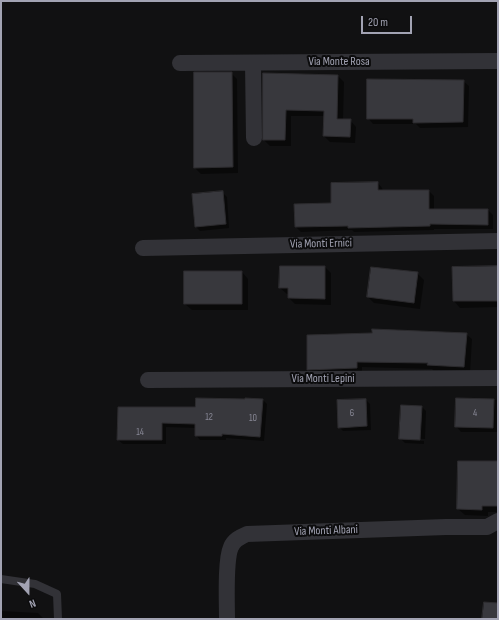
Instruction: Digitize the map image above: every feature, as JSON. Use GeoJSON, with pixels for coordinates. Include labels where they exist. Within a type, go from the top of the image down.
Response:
{"type":"FeatureCollection","features":[{"type":"Feature","properties":{"kind":"street","name":"Via Monte Rosa"},"geometry":{"type":"LineString","coordinates":[[180,63],[498,61]]}},
{"type":"Feature","properties":{"kind":"street"},"geometry":{"type":"LineString","coordinates":[[253,63],[254,138]]}},
{"type":"Feature","properties":{"kind":"street","name":"Via Monti Ernici"},"geometry":{"type":"LineString","coordinates":[[144,248],[498,241]]}},
{"type":"Feature","properties":{"kind":"street","name":"Via Monti Lepini"},"geometry":{"type":"LineString","coordinates":[[148,380],[498,378]]}},
{"type":"Feature","properties":{"kind":"street","name":"Via Monti Albani"},"geometry":{"type":"LineString","coordinates":[[227,619],[228,558],[235,540],[247,534],[487,527],[498,521]]}},
{"type":"Feature","properties":{"kind":"lane"},"geometry":{"type":"LineString","coordinates":[[1,578],[35,584],[57,594],[58,619]]}},
{"type":"Feature","properties":{"kind":"building"},"geometry":{"type":"Polygon","coordinates":[[[194,72],[232,72],[233,167],[194,168],[194,72]]]}},
{"type":"Feature","properties":{"kind":"building"},"geometry":{"type":"Polygon","coordinates":[[[263,73],[338,75],[337,119],[351,119],[350,137],[323,136],[324,111],[286,110],[285,140],[263,140],[263,73]]]}},
{"type":"Feature","properties":{"kind":"building"},"geometry":{"type":"Polygon","coordinates":[[[367,79],[464,80],[463,122],[413,123],[413,119],[367,119],[367,79]]]}},
{"type":"Feature","properties":{"kind":"building"},"geometry":{"type":"Polygon","coordinates":[[[378,182],[378,190],[429,190],[429,209],[488,209],[488,225],[430,224],[430,226],[348,228],[348,226],[295,227],[294,204],[331,203],[331,183],[378,182]]]}},
{"type":"Feature","properties":{"kind":"building"},"geometry":{"type":"Polygon","coordinates":[[[223,191],[226,224],[195,227],[192,194],[223,191]]]}},
{"type":"Feature","properties":{"kind":"building"},"geometry":{"type":"Polygon","coordinates":[[[280,266],[325,266],[325,299],[288,298],[288,288],[279,288],[280,266]]]}},
{"type":"Feature","properties":{"kind":"building"},"geometry":{"type":"Polygon","coordinates":[[[498,266],[498,301],[453,301],[452,267],[498,266]]]}},
{"type":"Feature","properties":{"kind":"building"},"geometry":{"type":"Polygon","coordinates":[[[371,267],[418,272],[414,303],[367,297],[371,267]]]}},
{"type":"Feature","properties":{"kind":"building"},"geometry":{"type":"Polygon","coordinates":[[[184,271],[242,271],[242,304],[184,304],[184,271]]]}},
{"type":"Feature","properties":{"kind":"building"},"geometry":{"type":"Polygon","coordinates":[[[372,329],[467,333],[464,367],[427,365],[428,363],[357,362],[357,368],[307,370],[307,335],[372,333],[372,329]]]}},
{"type":"Feature","properties":{"kind":"building"},"geometry":{"type":"Polygon","coordinates":[[[196,398],[263,399],[260,437],[222,434],[222,436],[195,436],[195,424],[162,423],[162,440],[117,440],[118,407],[195,407],[196,398]]]}},
{"type":"Feature","properties":{"kind":"building"},"geometry":{"type":"Polygon","coordinates":[[[456,398],[494,399],[493,428],[455,427],[456,398]]]}},
{"type":"Feature","properties":{"kind":"building"},"geometry":{"type":"Polygon","coordinates":[[[366,399],[367,426],[338,428],[337,400],[366,399]]]}},
{"type":"Feature","properties":{"kind":"building"},"geometry":{"type":"Polygon","coordinates":[[[401,405],[422,406],[420,440],[399,439],[401,405]]]}},
{"type":"Feature","properties":{"kind":"building"},"geometry":{"type":"Polygon","coordinates":[[[458,461],[498,461],[498,506],[482,506],[482,510],[457,509],[458,461]]]}},
{"type":"Feature","properties":{"kind":"building"},"geometry":{"type":"Polygon","coordinates":[[[484,602],[498,603],[498,619],[482,619],[484,602]]]}}]}
